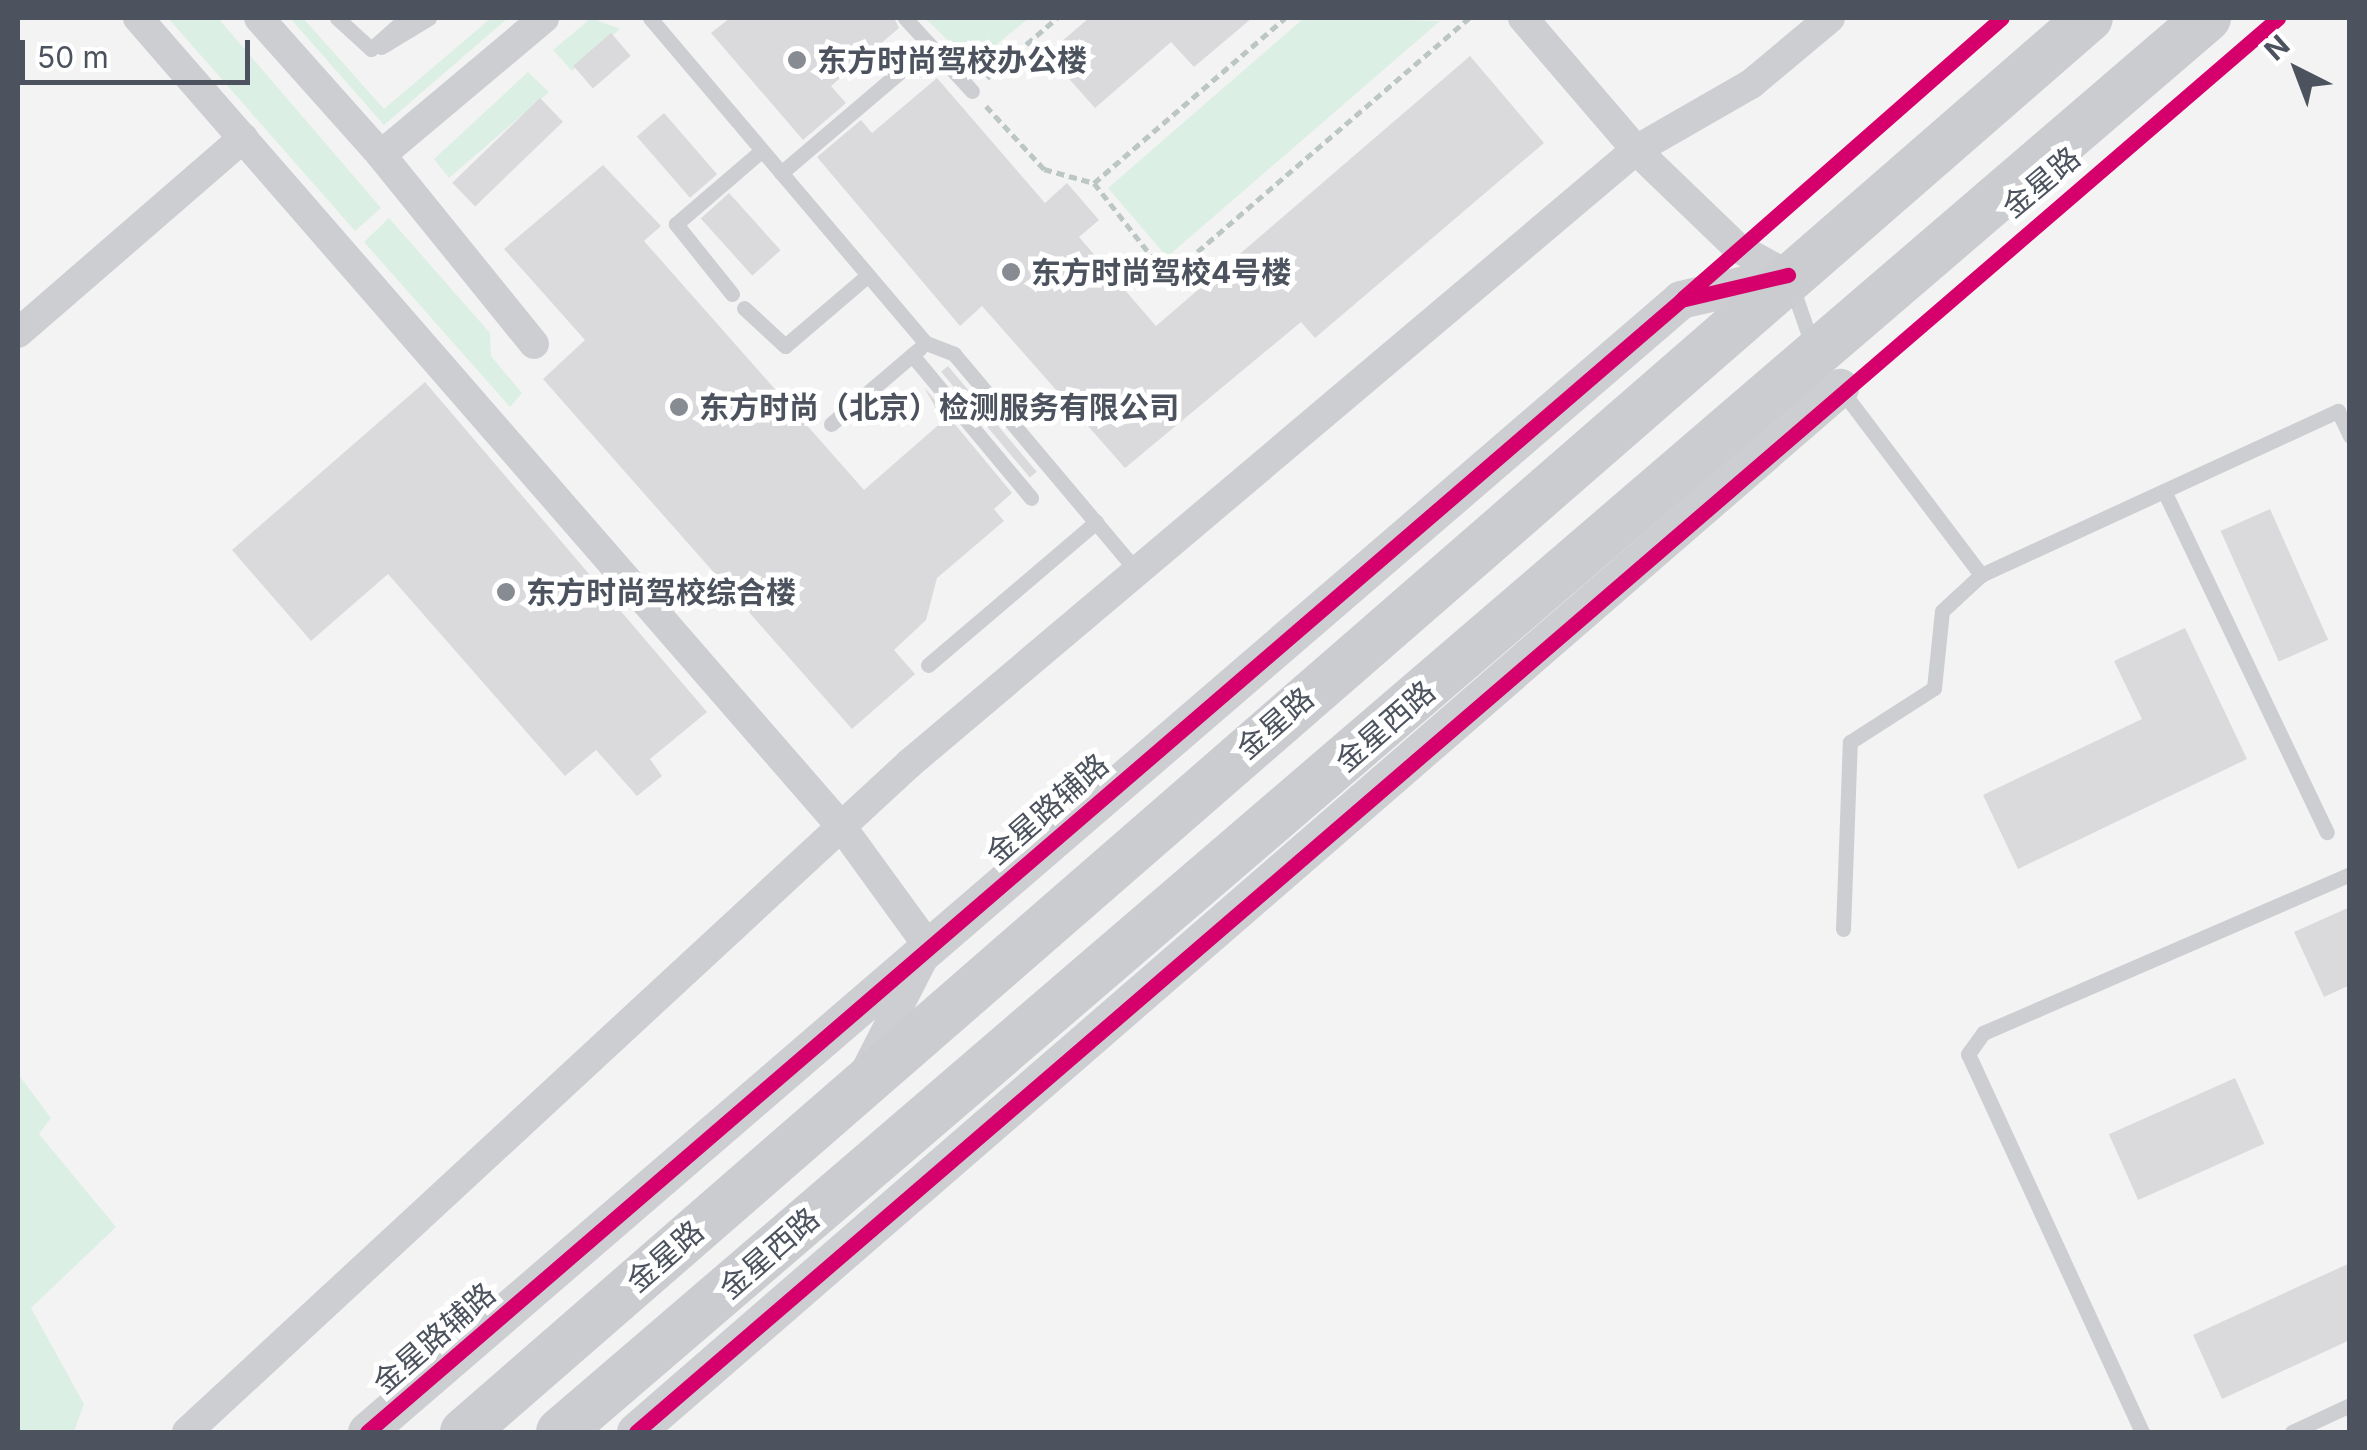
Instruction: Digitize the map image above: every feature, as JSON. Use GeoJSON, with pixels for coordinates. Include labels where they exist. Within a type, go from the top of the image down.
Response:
{"type":"FeatureCollection","features":[{"type":"Feature","properties":{"kind":"main road","name":"金星路"},"geometry":{"type":"LineString","coordinates":[[464,1432],[1788,275],[2088,18]]}},
{"type":"Feature","properties":{"kind":"main road","name":"金星西路"},"geometry":{"type":"LineString","coordinates":[[560,1432],[1828,372],[2207,18]]}},
{"type":"Feature","properties":{"kind":"street"},"geometry":{"type":"LineString","coordinates":[[138,18],[841,826],[929,947],[857,1088]]}},
{"type":"Feature","properties":{"kind":"street"},"geometry":{"type":"LineString","coordinates":[[259,18],[381,155],[534,344]]}},
{"type":"Feature","properties":{"kind":"street"},"geometry":{"type":"LineString","coordinates":[[381,155],[544,18]]}},
{"type":"Feature","properties":{"kind":"street"},"geometry":{"type":"LineString","coordinates":[[1523,18],[1636,150],[1738,248],[1788,275]]}},
{"type":"Feature","properties":{"kind":"street"},"geometry":{"type":"LineString","coordinates":[[188,1432],[841,826],[1137,571],[1636,150],[1750,84],[1830,18]]}},
{"type":"Feature","properties":{"kind":"street"},"geometry":{"type":"LineString","coordinates":[[18,333],[243,138]]}},
{"type":"Feature","properties":{"kind":"street","name":"金星路辅路"},"geometry":{"type":"LineString","coordinates":[[366,1432],[1681,300],[1788,275]]}},
{"type":"Feature","properties":{"kind":"street"},"geometry":{"type":"LineString","coordinates":[[636,1432],[1828,372]]}},
{"type":"Feature","properties":{"kind":"lane"},"geometry":{"type":"LineString","coordinates":[[337,18],[360,48],[381,46],[429,18]]}},
{"type":"Feature","properties":{"kind":"lane"},"geometry":{"type":"LineString","coordinates":[[381,46],[406,18]]}},
{"type":"Feature","properties":{"kind":"lane"},"geometry":{"type":"LineString","coordinates":[[650,18],[926,343],[954,354],[1137,571]]}},
{"type":"Feature","properties":{"kind":"lane"},"geometry":{"type":"LineString","coordinates":[[906,18],[972,91]]}},
{"type":"Feature","properties":{"kind":"lane"},"geometry":{"type":"LineString","coordinates":[[781,173],[929,47]]}},
{"type":"Feature","properties":{"kind":"lane"},"geometry":{"type":"LineString","coordinates":[[732,294],[676,224],[762,150]]}},
{"type":"Feature","properties":{"kind":"lane"},"geometry":{"type":"LineString","coordinates":[[770,359],[868,275]]}},
{"type":"Feature","properties":{"kind":"lane"},"geometry":{"type":"LineString","coordinates":[[1788,275],[1828,372],[1980,575]]}},
{"type":"Feature","properties":{"kind":"lane"},"geometry":{"type":"LineString","coordinates":[[744,308],[785,346]]}},
{"type":"Feature","properties":{"kind":"lane"},"geometry":{"type":"LineString","coordinates":[[831,424],[926,343]]}},
{"type":"Feature","properties":{"kind":"lane"},"geometry":{"type":"LineString","coordinates":[[912,355],[1031,498]]}},
{"type":"Feature","properties":{"kind":"lane"},"geometry":{"type":"LineString","coordinates":[[1843,929],[1850,742],[1934,688],[1942,611],[1980,575],[2338,410],[2350,436]]}},
{"type":"Feature","properties":{"kind":"lane"},"geometry":{"type":"LineString","coordinates":[[2164,492],[2327,832]]}},
{"type":"Feature","properties":{"kind":"lane"},"geometry":{"type":"LineString","coordinates":[[928,665],[1096,522]]}},
{"type":"Feature","properties":{"kind":"lane"},"geometry":{"type":"LineString","coordinates":[[2142,1432],[1968,1054],[1982,1032],[2350,874]]}},
{"type":"Feature","properties":{"kind":"lane"},"geometry":{"type":"LineString","coordinates":[[2292,1432],[2350,1406]]}},
{"type":"Feature","properties":{"kind":"path"},"geometry":{"type":"LineString","coordinates":[[1057,18],[972,91],[1044,170],[1094,183],[1168,277],[1469,18]]}},
{"type":"Feature","properties":{"kind":"path"},"geometry":{"type":"LineString","coordinates":[[1094,183],[1285,18]]}},
{"type":"Feature","properties":{"kind":"green space"},"geometry":{"type":"Polygon","coordinates":[[[168,18],[218,18],[381,208],[355,231],[168,18]]]}},
{"type":"Feature","properties":{"kind":"green space"},"geometry":{"type":"Polygon","coordinates":[[[290,18],[303,18],[384,109],[491,18],[508,18],[384,125],[290,18]]]}},
{"type":"Feature","properties":{"kind":"green space"},"geometry":{"type":"Polygon","coordinates":[[[591,18],[620,29],[572,71],[553,50],[591,18]]]}},
{"type":"Feature","properties":{"kind":"green space"},"geometry":{"type":"Polygon","coordinates":[[[925,18],[1029,18],[972,64],[925,18]]]}},
{"type":"Feature","properties":{"kind":"green space"},"geometry":{"type":"Polygon","coordinates":[[[1304,18],[1440,21],[1167,257],[1108,188],[1304,18]]]}},
{"type":"Feature","properties":{"kind":"green space"},"geometry":{"type":"Polygon","coordinates":[[[528,72],[549,92],[449,178],[434,159],[528,72]]]}},
{"type":"Feature","properties":{"kind":"green space"},"geometry":{"type":"Polygon","coordinates":[[[389,218],[490,333],[491,356],[522,393],[510,407],[364,242],[389,218]]]}},
{"type":"Feature","properties":{"kind":"green space"},"geometry":{"type":"Polygon","coordinates":[[[18,1074],[51,1118],[39,1134],[116,1227],[31,1308],[84,1404],[74,1432],[18,1432],[18,1074]]]}},
{"type":"Feature","properties":{"kind":"building","name":"东方时尚驾校办公楼"},"geometry":{"type":"Polygon","coordinates":[[[730,18],[894,18],[899,28],[831,86],[846,103],[803,140],[711,33],[730,18]]]}},
{"type":"Feature","properties":{"kind":"building"},"geometry":{"type":"Polygon","coordinates":[[[1089,18],[1252,18],[1194,67],[1171,42],[1095,108],[1047,54],[1089,18]]]}},
{"type":"Feature","properties":{"kind":"building"},"geometry":{"type":"Polygon","coordinates":[[[611,33],[631,56],[593,88],[573,66],[611,33]]]}},
{"type":"Feature","properties":{"kind":"building","name":"东方时尚驾校4号楼"},"geometry":{"type":"Polygon","coordinates":[[[1470,56],[1544,143],[1315,338],[1301,322],[1125,468],[982,306],[960,326],[817,157],[861,120],[872,133],[937,78],[1045,203],[1067,183],[1099,220],[1079,237],[1156,326],[1470,56]]]}},
{"type":"Feature","properties":{"kind":"building"},"geometry":{"type":"Polygon","coordinates":[[[540,98],[563,122],[475,206],[452,183],[540,98]]]}},
{"type":"Feature","properties":{"kind":"building"},"geometry":{"type":"Polygon","coordinates":[[[664,113],[717,174],[690,198],[637,137],[664,113]]]}},
{"type":"Feature","properties":{"kind":"building","name":"东方时尚（北京）检测服务有限公司"},"geometry":{"type":"Polygon","coordinates":[[[603,165],[661,226],[644,241],[864,490],[943,421],[924,387],[1012,493],[994,509],[1004,521],[937,578],[926,620],[894,650],[915,674],[852,729],[543,379],[585,340],[504,249],[603,165]]]}},
{"type":"Feature","properties":{"kind":"building"},"geometry":{"type":"Polygon","coordinates":[[[729,193],[781,250],[752,276],[701,218],[729,193]]]}},
{"type":"Feature","properties":{"kind":"building"},"geometry":{"type":"Polygon","coordinates":[[[948,366],[1037,472],[1030,477],[941,372],[948,366]]]}},
{"type":"Feature","properties":{"kind":"building","name":"东方时尚驾校综合楼"},"geometry":{"type":"Polygon","coordinates":[[[425,382],[707,712],[650,759],[662,776],[637,796],[596,750],[565,776],[388,574],[311,641],[232,550],[425,382]]]}},
{"type":"Feature","properties":{"kind":"building"},"geometry":{"type":"Polygon","coordinates":[[[2270,509],[2328,640],[2279,662],[2221,531],[2270,509]]]}},
{"type":"Feature","properties":{"kind":"building"},"geometry":{"type":"Polygon","coordinates":[[[2185,628],[2247,759],[2018,869],[1983,795],[2142,719],[2114,661],[2185,628]]]}},
{"type":"Feature","properties":{"kind":"building"},"geometry":{"type":"Polygon","coordinates":[[[2350,907],[2350,985],[2324,997],[2294,932],[2350,907]]]}},
{"type":"Feature","properties":{"kind":"building"},"geometry":{"type":"Polygon","coordinates":[[[2235,1078],[2264,1144],[2138,1200],[2109,1134],[2235,1078]]]}},
{"type":"Feature","properties":{"kind":"building"},"geometry":{"type":"Polygon","coordinates":[[[2350,1263],[2350,1340],[2222,1399],[2193,1335],[2350,1263]]]}},
{"type":"Feature","properties":{"kind":"cycle path"},"geometry":{"type":"LineString","coordinates":[[1683,298],[2002,18]]}},
{"type":"Feature","properties":{"kind":"cycle path"},"geometry":{"type":"LineString","coordinates":[[636,1432],[2278,18]]}},
{"type":"Feature","properties":{"kind":"cycle path"},"geometry":{"type":"LineString","coordinates":[[367,1432],[1681,300],[1788,275]]}},
{"type":"Feature","properties":{"kind":"place","name":"东方时尚驾校办公楼"},"geometry":{"type":"Point","coordinates":[797,60]}},
{"type":"Feature","properties":{"kind":"place","name":"东方时尚驾校4号楼"},"geometry":{"type":"Point","coordinates":[1011,272]}},
{"type":"Feature","properties":{"kind":"place","name":"东方时尚（北京）检测服务有限公司"},"geometry":{"type":"Point","coordinates":[679,407]}},
{"type":"Feature","properties":{"kind":"place","name":"东方时尚驾校综合楼"},"geometry":{"type":"Point","coordinates":[506,592]}}]}
